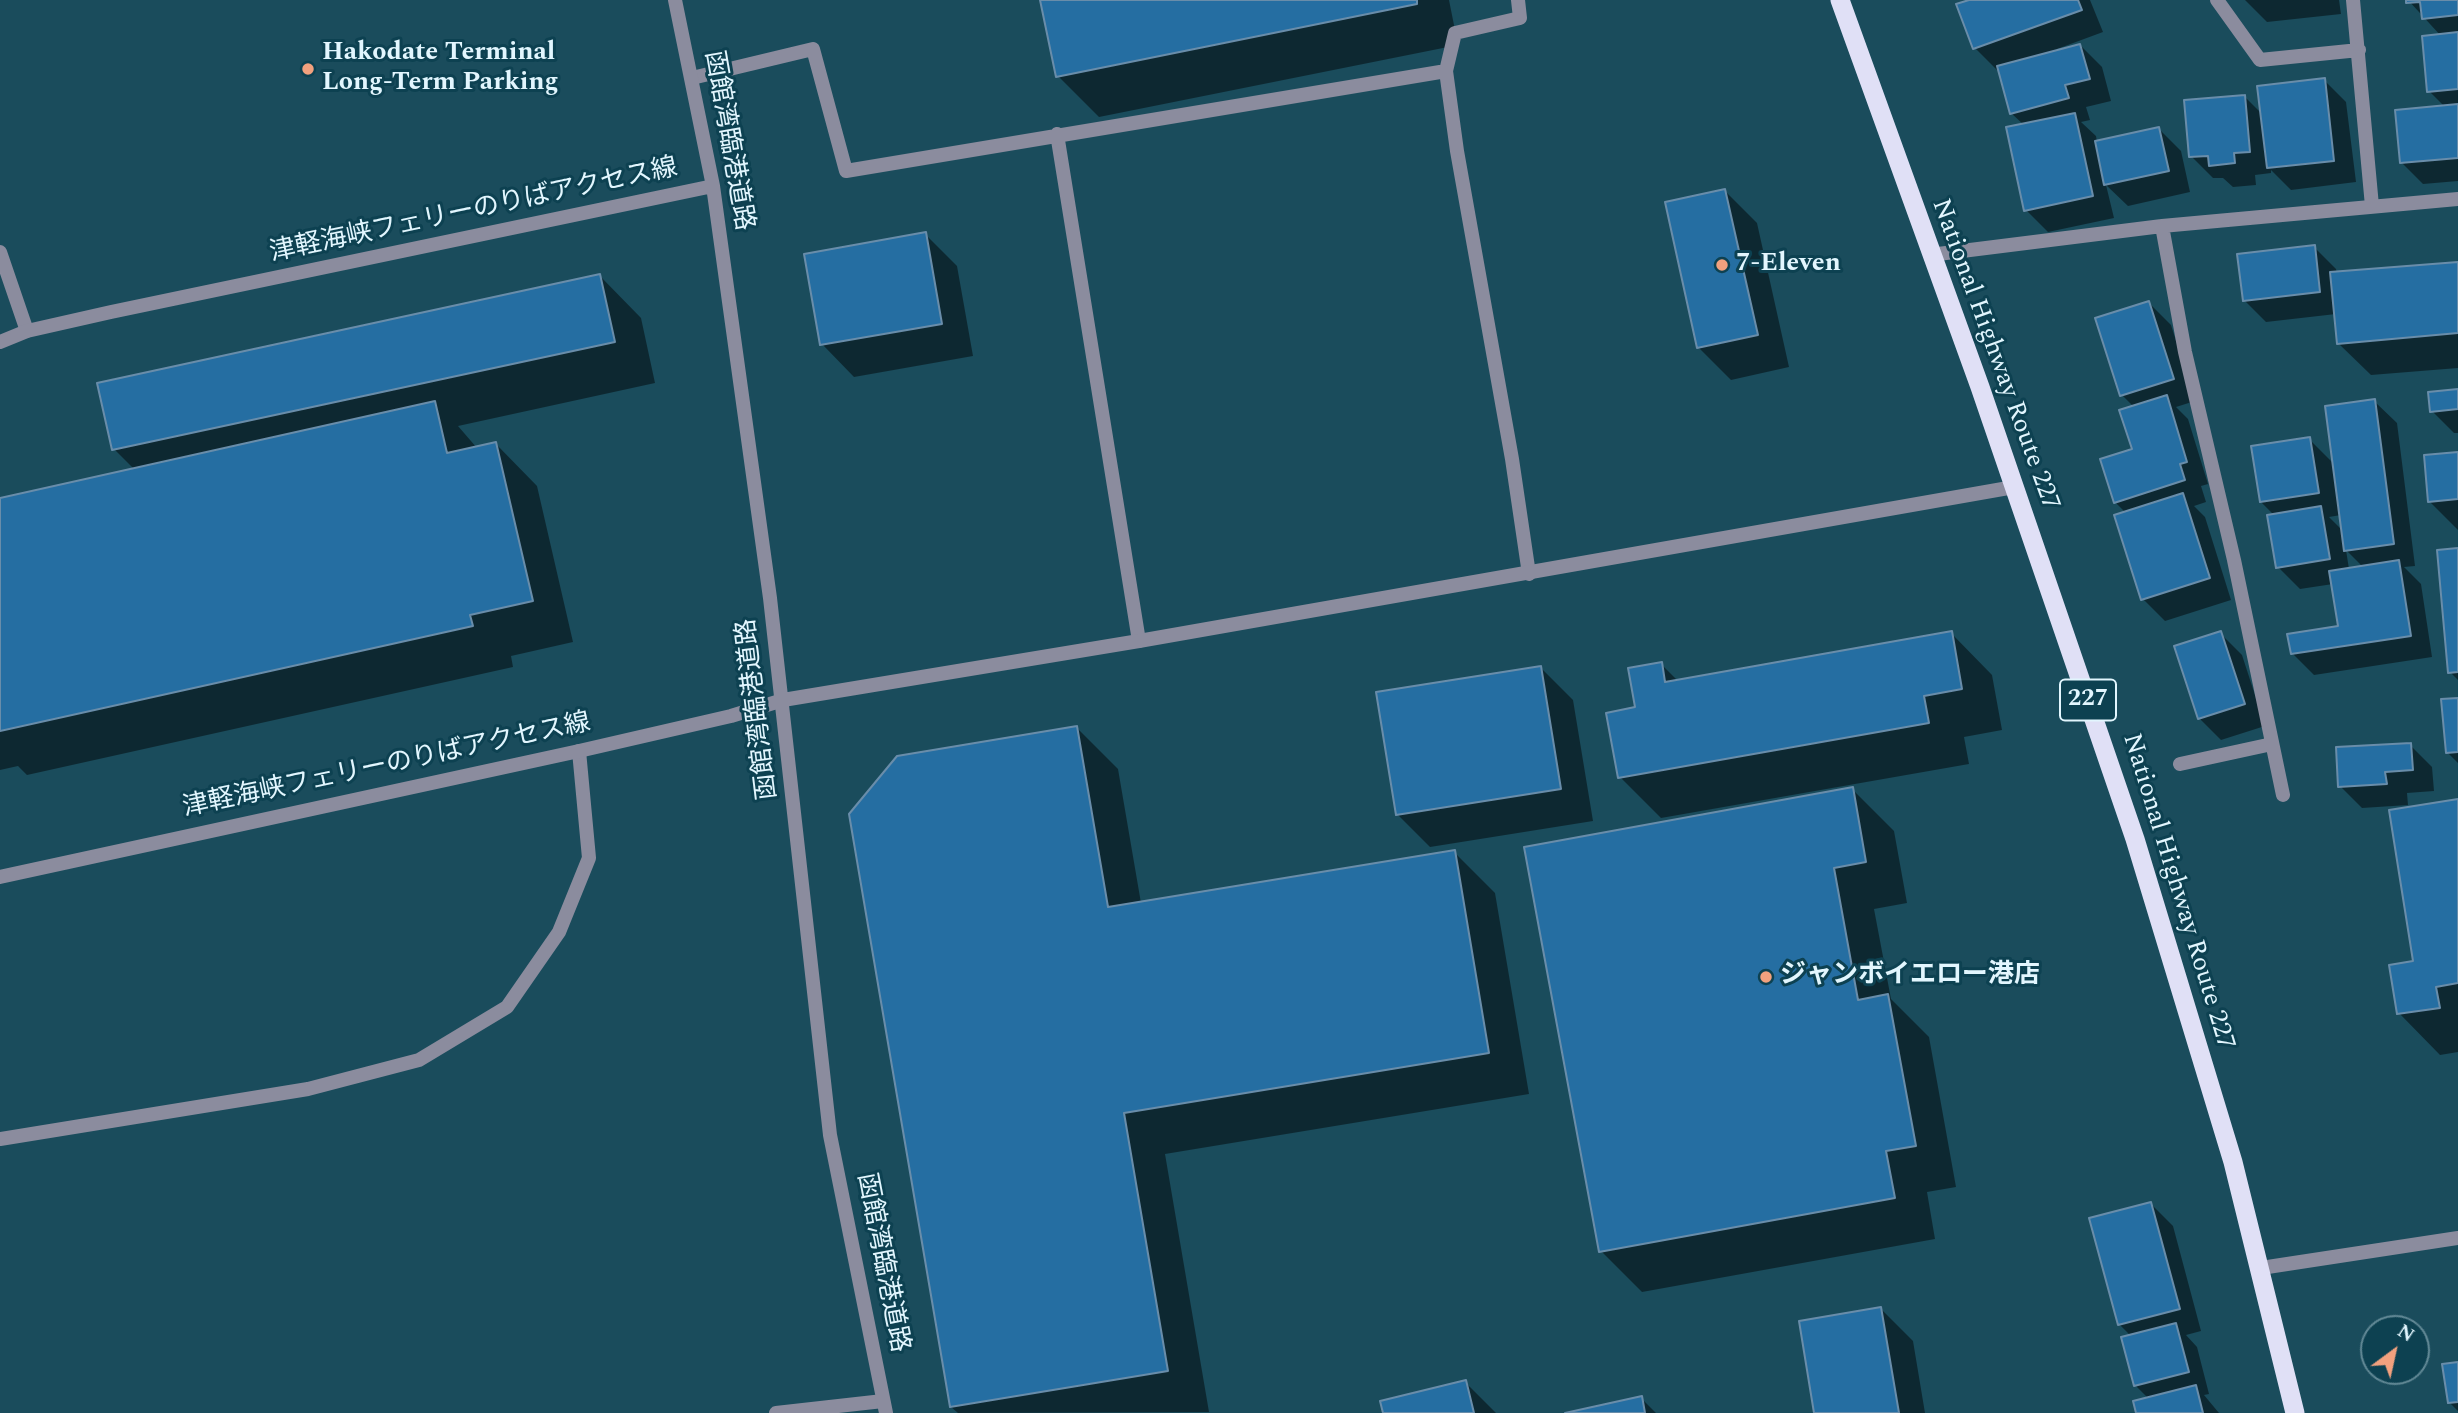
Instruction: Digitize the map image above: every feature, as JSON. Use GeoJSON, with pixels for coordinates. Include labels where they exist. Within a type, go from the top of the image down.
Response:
{"type":"FeatureCollection","features":[{"type":"Feature","properties":{"kind":"highway","name":"National Highway Route 227"},"geometry":{"type":"LineString","coordinates":[[1840,0],[2136,839],[2234,1162],[2295,1413]]}},
{"type":"Feature","properties":{"kind":"street","name":"函館湾臨港道路"},"geometry":{"type":"LineString","coordinates":[[675,0],[713,186],[783,700],[830,1135],[885,1407]]}},
{"type":"Feature","properties":{"kind":"street"},"geometry":{"type":"LineString","coordinates":[[1518,0],[1520,18],[1455,33],[1446,71],[1457,151],[1529,573]]}},
{"type":"Feature","properties":{"kind":"street"},"geometry":{"type":"LineString","coordinates":[[2217,0],[2260,60],[2359,50]]}},
{"type":"Feature","properties":{"kind":"street"},"geometry":{"type":"LineString","coordinates":[[2353,0],[2372,206]]}},
{"type":"Feature","properties":{"kind":"street"},"geometry":{"type":"LineString","coordinates":[[692,78],[813,49],[846,171],[1446,71]]}},
{"type":"Feature","properties":{"kind":"street"},"geometry":{"type":"LineString","coordinates":[[1057,134],[1139,641]]}},
{"type":"Feature","properties":{"kind":"street","name":"津軽海峡フェリーのりばアクセス線"},"geometry":{"type":"LineString","coordinates":[[0,342],[27,331],[713,186]]}},
{"type":"Feature","properties":{"kind":"street"},"geometry":{"type":"LineString","coordinates":[[1930,255],[2162,226],[2458,199]]}},
{"type":"Feature","properties":{"kind":"street"},"geometry":{"type":"LineString","coordinates":[[2162,226],[2185,352],[2234,560],[2283,795]]}},
{"type":"Feature","properties":{"kind":"street"},"geometry":{"type":"LineString","coordinates":[[0,252],[27,331]]}},
{"type":"Feature","properties":{"kind":"street","name":"津軽海峡フェリーのりばアクセス線"},"geometry":{"type":"LineString","coordinates":[[0,877],[579,751],[731,716],[783,700],[1139,641],[2014,487]]}},
{"type":"Feature","properties":{"kind":"street"},"geometry":{"type":"LineString","coordinates":[[2180,764],[2272,744]]}},
{"type":"Feature","properties":{"kind":"street"},"geometry":{"type":"LineString","coordinates":[[0,1139],[308,1089],[419,1060],[507,1007],[559,932],[589,858],[579,751]]}},
{"type":"Feature","properties":{"kind":"street"},"geometry":{"type":"LineString","coordinates":[[2261,1268],[2458,1238]]}},
{"type":"Feature","properties":{"kind":"street"},"geometry":{"type":"LineString","coordinates":[[776,1413],[885,1407]]}},
{"type":"Feature","properties":{"kind":"building"},"geometry":{"type":"Polygon","coordinates":[[[1040,0],[1417,0],[1417,4],[1056,77],[1040,0]]]}},
{"type":"Feature","properties":{"kind":"building"},"geometry":{"type":"Polygon","coordinates":[[[1969,0],[2078,0],[2082,10],[1973,49],[1956,4],[1969,0]]]}},
{"type":"Feature","properties":{"kind":"building"},"geometry":{"type":"Polygon","coordinates":[[[2406,0],[2458,0],[2458,15],[2422,19],[2420,2],[2406,3],[2406,0]]]}},
{"type":"Feature","properties":{"kind":"building"},"geometry":{"type":"Polygon","coordinates":[[[2458,32],[2458,89],[2427,92],[2422,36],[2458,32]]]}},
{"type":"Feature","properties":{"kind":"building"},"geometry":{"type":"Polygon","coordinates":[[[2080,44],[2090,79],[2065,85],[2069,98],[2010,114],[1997,66],[2080,44]]]}},
{"type":"Feature","properties":{"kind":"building"},"geometry":{"type":"Polygon","coordinates":[[[2325,78],[2334,161],[2267,168],[2257,86],[2325,78]]]}},
{"type":"Feature","properties":{"kind":"building"},"geometry":{"type":"Polygon","coordinates":[[[2245,95],[2250,152],[2234,153],[2235,163],[2209,166],[2208,156],[2189,157],[2184,100],[2245,95]]]}},
{"type":"Feature","properties":{"kind":"building"},"geometry":{"type":"Polygon","coordinates":[[[2458,104],[2458,158],[2400,163],[2395,110],[2458,104]]]}},
{"type":"Feature","properties":{"kind":"building"},"geometry":{"type":"Polygon","coordinates":[[[2075,113],[2093,196],[2024,211],[2006,127],[2075,113]]]}},
{"type":"Feature","properties":{"kind":"building"},"geometry":{"type":"Polygon","coordinates":[[[2159,127],[2169,171],[2104,185],[2095,141],[2159,127]]]}},
{"type":"Feature","properties":{"kind":"building"},"geometry":{"type":"Polygon","coordinates":[[[1725,189],[1758,335],[1697,348],[1665,202],[1725,189]]]}},
{"type":"Feature","properties":{"kind":"building"},"geometry":{"type":"Polygon","coordinates":[[[926,232],[942,324],[820,345],[804,254],[926,232]]]}},
{"type":"Feature","properties":{"kind":"building"},"geometry":{"type":"Polygon","coordinates":[[[2315,245],[2320,292],[2243,301],[2237,254],[2315,245]]]}},
{"type":"Feature","properties":{"kind":"building"},"geometry":{"type":"Polygon","coordinates":[[[2458,262],[2458,333],[2337,344],[2330,272],[2458,262]]]}},
{"type":"Feature","properties":{"kind":"building"},"geometry":{"type":"Polygon","coordinates":[[[600,274],[615,342],[112,450],[97,383],[600,274]]]}},
{"type":"Feature","properties":{"kind":"building"},"geometry":{"type":"Polygon","coordinates":[[[2149,301],[2174,379],[2120,396],[2095,318],[2149,301]]]}},
{"type":"Feature","properties":{"kind":"building"},"geometry":{"type":"Polygon","coordinates":[[[2458,389],[2458,409],[2430,412],[2428,392],[2458,389]]]}},
{"type":"Feature","properties":{"kind":"building"},"geometry":{"type":"Polygon","coordinates":[[[2167,395],[2187,462],[2180,464],[2185,480],[2114,503],[2100,459],[2132,449],[2119,410],[2167,395]]]}},
{"type":"Feature","properties":{"kind":"building"},"geometry":{"type":"Polygon","coordinates":[[[2375,399],[2394,544],[2344,551],[2325,406],[2375,399]]]}},
{"type":"Feature","properties":{"kind":"building"},"geometry":{"type":"Polygon","coordinates":[[[435,401],[447,453],[496,442],[533,601],[470,615],[473,626],[0,731],[0,498],[435,401]]]}},
{"type":"Feature","properties":{"kind":"building"},"geometry":{"type":"Polygon","coordinates":[[[2310,437],[2319,493],[2260,502],[2251,446],[2310,437]]]}},
{"type":"Feature","properties":{"kind":"building"},"geometry":{"type":"Polygon","coordinates":[[[2458,452],[2458,499],[2428,502],[2424,455],[2458,452]]]}},
{"type":"Feature","properties":{"kind":"building"},"geometry":{"type":"Polygon","coordinates":[[[2183,493],[2210,578],[2141,600],[2114,515],[2183,493]]]}},
{"type":"Feature","properties":{"kind":"building"},"geometry":{"type":"Polygon","coordinates":[[[2321,506],[2330,559],[2276,568],[2267,515],[2321,506]]]}},
{"type":"Feature","properties":{"kind":"building"},"geometry":{"type":"Polygon","coordinates":[[[2458,548],[2458,672],[2448,673],[2437,550],[2458,548]]]}},
{"type":"Feature","properties":{"kind":"building"},"geometry":{"type":"Polygon","coordinates":[[[2399,560],[2411,636],[2291,654],[2287,634],[2338,626],[2329,571],[2399,560]]]}},
{"type":"Feature","properties":{"kind":"building"},"geometry":{"type":"Polygon","coordinates":[[[1952,631],[1962,689],[1924,696],[1929,723],[1618,778],[1606,713],[1635,707],[1628,668],[1662,662],[1665,682],[1952,631]]]}},
{"type":"Feature","properties":{"kind":"building"},"geometry":{"type":"Polygon","coordinates":[[[2221,631],[2245,704],[2198,719],[2174,646],[2221,631]]]}},
{"type":"Feature","properties":{"kind":"building"},"geometry":{"type":"Polygon","coordinates":[[[1541,666],[1561,789],[1396,815],[1376,692],[1541,666]]]}},
{"type":"Feature","properties":{"kind":"building"},"geometry":{"type":"Polygon","coordinates":[[[2458,698],[2458,752],[2446,753],[2441,699],[2458,698]]]}},
{"type":"Feature","properties":{"kind":"building"},"geometry":{"type":"Polygon","coordinates":[[[1077,726],[1108,907],[1455,850],[1489,1053],[1124,1113],[1168,1371],[950,1407],[849,814],[897,756],[1077,726]]]}},
{"type":"Feature","properties":{"kind":"building"},"geometry":{"type":"Polygon","coordinates":[[[2411,743],[2413,770],[2385,772],[2387,784],[2338,787],[2336,747],[2411,743]]]}},
{"type":"Feature","properties":{"kind":"building"},"geometry":{"type":"Polygon","coordinates":[[[1853,787],[1866,862],[1834,868],[1858,1000],[1888,994],[1916,1146],[1886,1151],[1895,1198],[1599,1252],[1524,847],[1853,787]]]}},
{"type":"Feature","properties":{"kind":"building"},"geometry":{"type":"Polygon","coordinates":[[[2458,799],[2458,983],[2436,987],[2440,1008],[2397,1014],[2389,965],[2413,961],[2389,810],[2458,799]]]}},
{"type":"Feature","properties":{"kind":"building"},"geometry":{"type":"Polygon","coordinates":[[[2151,1202],[2180,1309],[2118,1325],[2089,1218],[2151,1202]]]}},
{"type":"Feature","properties":{"kind":"building"},"geometry":{"type":"Polygon","coordinates":[[[1881,1307],[1899,1413],[1814,1413],[1799,1321],[1881,1307]]]}},
{"type":"Feature","properties":{"kind":"building"},"geometry":{"type":"Polygon","coordinates":[[[2176,1323],[2189,1372],[2134,1386],[2121,1337],[2176,1323]]]}},
{"type":"Feature","properties":{"kind":"building"},"geometry":{"type":"Polygon","coordinates":[[[2458,1362],[2458,1402],[2448,1403],[2442,1364],[2458,1362]]]}},
{"type":"Feature","properties":{"kind":"building"},"geometry":{"type":"Polygon","coordinates":[[[1466,1380],[1474,1413],[1383,1413],[1380,1401],[1466,1380]]]}},
{"type":"Feature","properties":{"kind":"building"},"geometry":{"type":"Polygon","coordinates":[[[2196,1385],[2203,1413],[2136,1413],[2133,1401],[2196,1385]]]}},
{"type":"Feature","properties":{"kind":"building"},"geometry":{"type":"Polygon","coordinates":[[[1642,1396],[1645,1413],[1565,1413],[1642,1396]]]}},
{"type":"Feature","properties":{"kind":"place","name":"Hakodate Terminal Long-Term Parking"},"geometry":{"type":"Point","coordinates":[308,69]}},
{"type":"Feature","properties":{"kind":"place","name":"7-Eleven"},"geometry":{"type":"Point","coordinates":[1722,265]}},
{"type":"Feature","properties":{"kind":"place","name":"ジャンボイエロー港店"},"geometry":{"type":"Point","coordinates":[1766,977]}}]}
